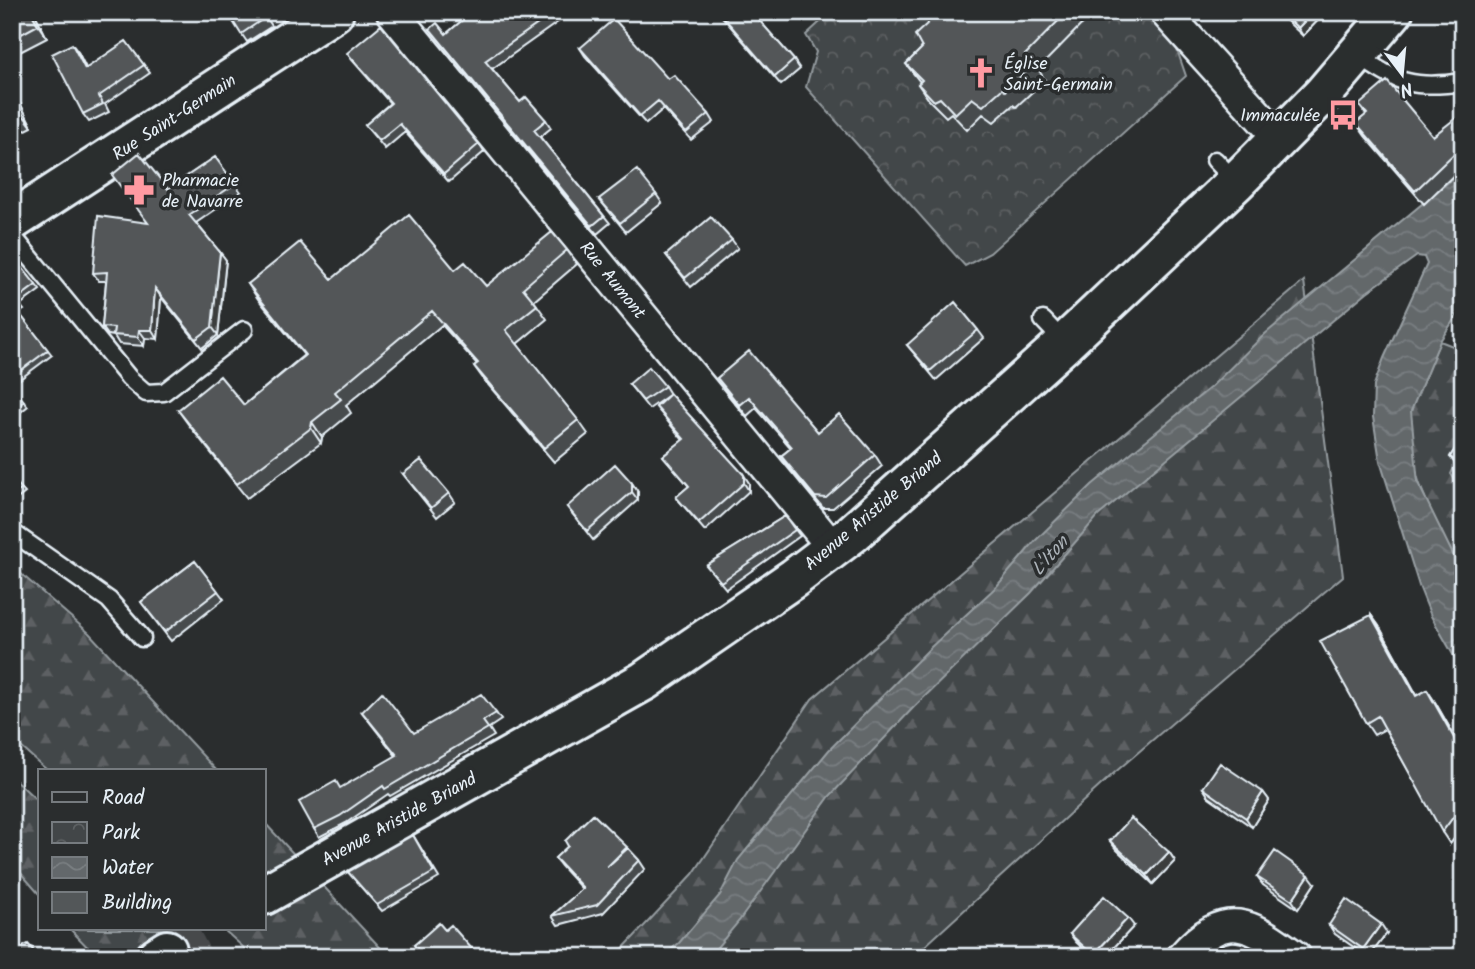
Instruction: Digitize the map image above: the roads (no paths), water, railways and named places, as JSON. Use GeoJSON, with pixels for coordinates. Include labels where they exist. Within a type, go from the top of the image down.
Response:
{"type":"FeatureCollection","features":[{"type":"Feature","properties":{"kind":"main road","name":"Avenue Aristide Briand"},"geometry":{"type":"LineString","coordinates":[[266,894],[644,681],[833,548],[1054,332],[1225,171],[1279,138],[1358,55],[1392,12]]}},
{"type":"Feature","properties":{"kind":"main road","name":"Rue Saint-Germain"},"geometry":{"type":"LineString","coordinates":[[12,221],[314,18]]}},
{"type":"Feature","properties":{"kind":"street","name":"Rue Aumont"},"geometry":{"type":"LineString","coordinates":[[392,12],[833,548]]}},
{"type":"Feature","properties":{"kind":"street"},"geometry":{"type":"LineString","coordinates":[[1165,12],[1279,138]]}},
{"type":"Feature","properties":{"kind":"street"},"geometry":{"type":"LineString","coordinates":[[1182,957],[1208,932],[1229,925],[1257,929],[1296,957]]}},
{"type":"Feature","properties":{"kind":"lane"},"geometry":{"type":"LineString","coordinates":[[1358,55],[1387,77],[1431,87],[1463,82]]}},
{"type":"Feature","properties":{"kind":"lane"},"geometry":{"type":"LineString","coordinates":[[12,235],[129,378],[146,393],[164,393],[244,330]]}},
{"type":"Feature","properties":{"kind":"lane"},"geometry":{"type":"LineString","coordinates":[[12,532],[109,600],[142,638]]}},
{"type":"Feature","properties":{"kind":"water","name":"L'Iton"},"geometry":{"type":"Polygon","coordinates":[[[1463,170],[1463,306],[1440,341],[1411,411],[1418,483],[1463,575],[1463,672],[1431,616],[1419,586],[1380,461],[1373,417],[1374,385],[1427,264],[1424,257],[1417,256],[1367,292],[1098,516],[1031,593],[914,707],[830,796],[739,921],[709,957],[662,957],[679,943],[720,895],[738,860],[829,750],[931,647],[996,587],[1035,541],[1092,485],[1212,386],[1265,334],[1463,170]]]}},
{"type":"Feature","properties":{"kind":"tunnel"},"geometry":{"type":"LineString","coordinates":[[167,950],[203,930]]}},
{"type":"Feature","properties":{"kind":"place","name":"Église Saint-Germain"},"geometry":{"type":"Point","coordinates":[981,73]}},
{"type":"Feature","properties":{"kind":"place","name":"Immaculée"},"geometry":{"type":"Point","coordinates":[1343,115]}},
{"type":"Feature","properties":{"kind":"place","name":"Pharmacie de Navarre"},"geometry":{"type":"Point","coordinates":[139,190]}}]}
